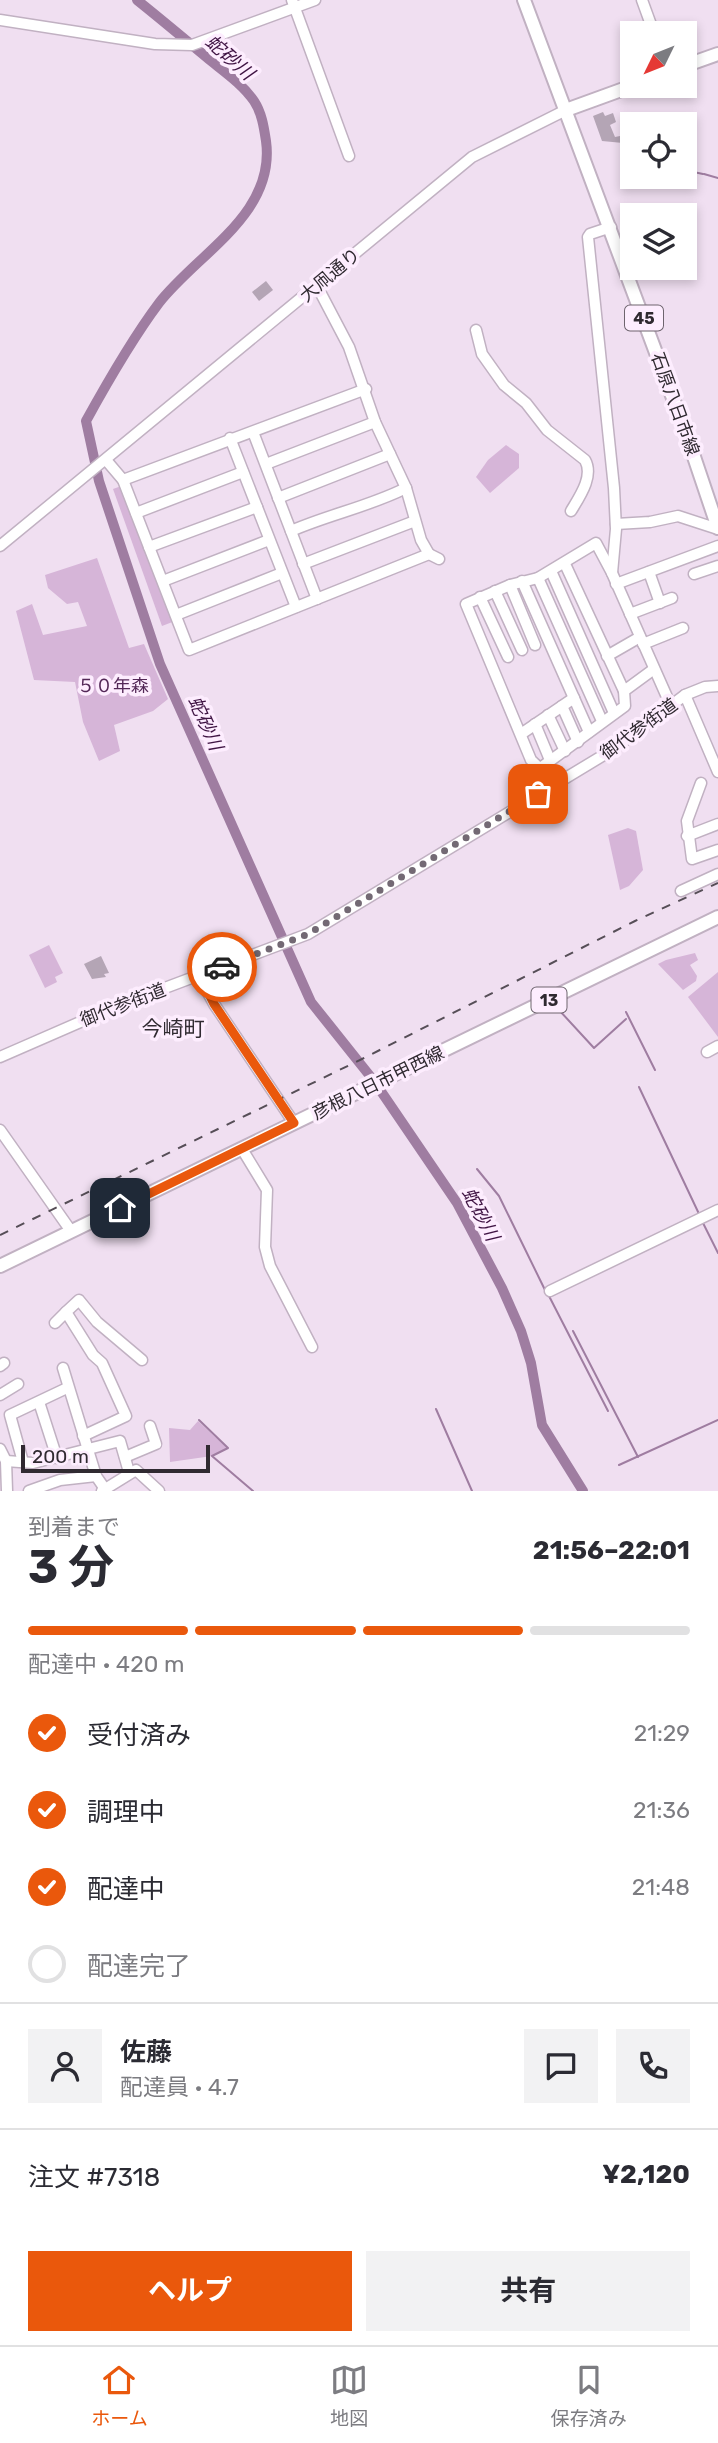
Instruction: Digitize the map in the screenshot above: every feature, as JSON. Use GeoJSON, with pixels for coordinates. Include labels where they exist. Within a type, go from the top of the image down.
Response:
{"type":"FeatureCollection","features":[{"type":"Feature","properties":{"kind":"main road","name":"石原八日市線"},"geometry":{"type":"LineString","coordinates":[[524,0],[611,227],[718,528]]}},
{"type":"Feature","properties":{"kind":"main road"},"geometry":{"type":"LineString","coordinates":[[697,61],[718,54]]}},
{"type":"Feature","properties":{"kind":"main road"},"geometry":{"type":"LineString","coordinates":[[566,110],[620,90]]}},
{"type":"Feature","properties":{"kind":"main road","name":"彦根八日市甲西線"},"geometry":{"type":"LineString","coordinates":[[0,1266],[718,917]]}},
{"type":"Feature","properties":{"kind":"street"},"geometry":{"type":"LineString","coordinates":[[0,20],[155,44],[179,45],[211,39],[293,4],[315,0]]}},
{"type":"Feature","properties":{"kind":"street"},"geometry":{"type":"LineString","coordinates":[[642,0],[649,21]]}},
{"type":"Feature","properties":{"kind":"street"},"geometry":{"type":"LineString","coordinates":[[293,4],[349,156]]}},
{"type":"Feature","properties":{"kind":"street","name":"大凧通り"},"geometry":{"type":"LineString","coordinates":[[0,546],[472,158],[566,110]]}},
{"type":"Feature","properties":{"kind":"street"},"geometry":{"type":"LineString","coordinates":[[611,227],[588,237],[616,524],[614,579]]}},
{"type":"Feature","properties":{"kind":"street"},"geometry":{"type":"LineString","coordinates":[[317,286],[328,304],[366,389],[375,422],[406,488],[415,522],[429,554],[439,559]]}},
{"type":"Feature","properties":{"kind":"street"},"geometry":{"type":"LineString","coordinates":[[476,330],[482,354],[504,385],[526,403],[547,430],[585,460],[589,467],[589,475],[572,511]]}},
{"type":"Feature","properties":{"kind":"street"},"geometry":{"type":"LineString","coordinates":[[123,480],[366,389]]}},
{"type":"Feature","properties":{"kind":"street"},"geometry":{"type":"LineString","coordinates":[[265,464],[375,422]]}},
{"type":"Feature","properties":{"kind":"street"},"geometry":{"type":"LineString","coordinates":[[253,432],[317,599]]}},
{"type":"Feature","properties":{"kind":"street"},"geometry":{"type":"LineString","coordinates":[[230,438],[296,607]]}},
{"type":"Feature","properties":{"kind":"street"},"geometry":{"type":"LineString","coordinates":[[278,498],[390,454]]}},
{"type":"Feature","properties":{"kind":"street"},"geometry":{"type":"LineString","coordinates":[[106,460],[123,480],[189,650],[429,554]]}},
{"type":"Feature","properties":{"kind":"street"},"geometry":{"type":"LineString","coordinates":[[136,513],[243,472]]}},
{"type":"Feature","properties":{"kind":"street"},"geometry":{"type":"LineString","coordinates":[[291,531],[327,515],[342,514],[364,504],[372,505],[406,488]]}},
{"type":"Feature","properties":{"kind":"street"},"geometry":{"type":"LineString","coordinates":[[149,547],[257,507]]}},
{"type":"Feature","properties":{"kind":"street"},"geometry":{"type":"LineString","coordinates":[[616,524],[650,522],[678,516],[718,528]]}},
{"type":"Feature","properties":{"kind":"street"},"geometry":{"type":"LineString","coordinates":[[303,564],[415,522]]}},
{"type":"Feature","properties":{"kind":"street"},"geometry":{"type":"LineString","coordinates":[[163,581],[270,540]]}},
{"type":"Feature","properties":{"kind":"street"},"geometry":{"type":"LineString","coordinates":[[555,785],[531,760],[466,604],[510,585],[538,578],[596,544],[671,706]]}},
{"type":"Feature","properties":{"kind":"street"},"geometry":{"type":"LineString","coordinates":[[614,579],[649,572],[718,545]]}},
{"type":"Feature","properties":{"kind":"street"},"geometry":{"type":"LineString","coordinates":[[539,769],[625,706],[624,691],[565,564]]}},
{"type":"Feature","properties":{"kind":"street"},"geometry":{"type":"LineString","coordinates":[[694,574],[718,566]]}},
{"type":"Feature","properties":{"kind":"street"},"geometry":{"type":"LineString","coordinates":[[551,570],[614,713]]}},
{"type":"Feature","properties":{"kind":"street"},"geometry":{"type":"LineString","coordinates":[[649,572],[660,603]]}},
{"type":"Feature","properties":{"kind":"street"},"geometry":{"type":"LineString","coordinates":[[176,615],[282,573]]}},
{"type":"Feature","properties":{"kind":"street"},"geometry":{"type":"LineString","coordinates":[[538,578],[602,721]]}},
{"type":"Feature","properties":{"kind":"street"},"geometry":{"type":"LineString","coordinates":[[522,581],[589,732]]}},
{"type":"Feature","properties":{"kind":"street"},"geometry":{"type":"LineString","coordinates":[[510,585],[535,645]]}},
{"type":"Feature","properties":{"kind":"street"},"geometry":{"type":"LineString","coordinates":[[495,591],[522,650]]}},
{"type":"Feature","properties":{"kind":"street"},"geometry":{"type":"LineString","coordinates":[[480,597],[508,657]]}},
{"type":"Feature","properties":{"kind":"street"},"geometry":{"type":"LineString","coordinates":[[630,614],[672,598]]}},
{"type":"Feature","properties":{"kind":"street"},"geometry":{"type":"LineString","coordinates":[[607,656],[641,640],[683,628]]}},
{"type":"Feature","properties":{"kind":"street"},"geometry":{"type":"LineString","coordinates":[[491,664],[548,639]]}},
{"type":"Feature","properties":{"kind":"street"},"geometry":{"type":"LineString","coordinates":[[624,691],[654,669]]}},
{"type":"Feature","properties":{"kind":"street","name":"御代参街道"},"geometry":{"type":"LineString","coordinates":[[0,1057],[117,1006],[285,944],[391,885],[612,750],[685,695],[718,685]]}},
{"type":"Feature","properties":{"kind":"street"},"geometry":{"type":"LineString","coordinates":[[685,695],[718,772]]}},
{"type":"Feature","properties":{"kind":"street"},"geometry":{"type":"LineString","coordinates":[[520,734],[574,698]]}},
{"type":"Feature","properties":{"kind":"street"},"geometry":{"type":"LineString","coordinates":[[562,706],[578,742]]}},
{"type":"Feature","properties":{"kind":"street"},"geometry":{"type":"LineString","coordinates":[[548,715],[565,751]]}},
{"type":"Feature","properties":{"kind":"street"},"geometry":{"type":"LineString","coordinates":[[535,724],[550,760]]}},
{"type":"Feature","properties":{"kind":"street"},"geometry":{"type":"LineString","coordinates":[[701,783],[691,805],[687,836],[692,859],[718,850]]}},
{"type":"Feature","properties":{"kind":"street"},"geometry":{"type":"LineString","coordinates":[[687,836],[718,824]]}},
{"type":"Feature","properties":{"kind":"street"},"geometry":{"type":"LineString","coordinates":[[681,891],[718,874]]}},
{"type":"Feature","properties":{"kind":"street"},"geometry":{"type":"LineString","coordinates":[[200,976],[214,1004],[294,1123]]}},
{"type":"Feature","properties":{"kind":"street"},"geometry":{"type":"LineString","coordinates":[[706,1052],[718,1046]]}},
{"type":"Feature","properties":{"kind":"street"},"geometry":{"type":"LineString","coordinates":[[0,1130],[71,1231]]}},
{"type":"Feature","properties":{"kind":"street"},"geometry":{"type":"LineString","coordinates":[[242,1149],[267,1190],[265,1247],[270,1266],[312,1347]]}},
{"type":"Feature","properties":{"kind":"street"},"geometry":{"type":"LineString","coordinates":[[550,1291],[718,1210]]}},
{"type":"Feature","properties":{"kind":"street"},"geometry":{"type":"LineString","coordinates":[[55,1323],[79,1300],[97,1322],[142,1360]]}},
{"type":"Feature","properties":{"kind":"street"},"geometry":{"type":"LineString","coordinates":[[66,1312],[93,1355],[102,1363],[126,1416],[83,1436]]}},
{"type":"Feature","properties":{"kind":"street"},"geometry":{"type":"LineString","coordinates":[[63,1368],[96,1476],[104,1490],[136,1470],[159,1491]]}},
{"type":"Feature","properties":{"kind":"street"},"geometry":{"type":"LineString","coordinates":[[0,1395],[18,1384]]}},
{"type":"Feature","properties":{"kind":"street"},"geometry":{"type":"LineString","coordinates":[[23,1462],[10,1415],[67,1388]]}},
{"type":"Feature","properties":{"kind":"street"},"geometry":{"type":"LineString","coordinates":[[39,1402],[57,1458]]}},
{"type":"Feature","properties":{"kind":"street"},"geometry":{"type":"LineString","coordinates":[[125,1457],[156,1444],[150,1426]]}},
{"type":"Feature","properties":{"kind":"street"},"geometry":{"type":"LineString","coordinates":[[6,1461],[33,1463],[120,1441],[129,1472]]}},
{"type":"Feature","properties":{"kind":"street"},"geometry":{"type":"LineString","coordinates":[[0,1449],[6,1461],[7,1491]]}},
{"type":"Feature","properties":{"kind":"street"},"geometry":{"type":"LineString","coordinates":[[29,1491],[60,1480],[96,1476]]}},
{"type":"Feature","properties":{"kind":"green space"},"geometry":{"type":"Polygon","coordinates":[[[506,445],[519,454],[519,468],[490,493],[476,477],[488,460],[506,445]]]}},
{"type":"Feature","properties":{"kind":"green space"},"geometry":{"type":"Polygon","coordinates":[[[124,485],[175,621],[162,626],[113,489],[124,485]]]}},
{"type":"Feature","properties":{"kind":"green space","name":"５０年森"},"geometry":{"type":"Polygon","coordinates":[[[97,558],[129,648],[144,644],[168,699],[153,711],[114,725],[120,751],[99,761],[83,722],[75,682],[34,680],[16,611],[32,604],[43,635],[87,626],[78,602],[67,604],[48,588],[45,575],[97,558]]]}},
{"type":"Feature","properties":{"kind":"green space"},"geometry":{"type":"Polygon","coordinates":[[[628,828],[636,831],[643,870],[629,886],[620,890],[608,835],[628,828]]]}},
{"type":"Feature","properties":{"kind":"green space"},"geometry":{"type":"Polygon","coordinates":[[[49,945],[63,973],[55,977],[57,982],[45,988],[29,955],[49,945]]]}},
{"type":"Feature","properties":{"kind":"green space"},"geometry":{"type":"Polygon","coordinates":[[[695,953],[698,960],[690,965],[697,976],[696,981],[683,990],[658,964],[695,953]]]}},
{"type":"Feature","properties":{"kind":"green space"},"geometry":{"type":"Polygon","coordinates":[[[718,972],[718,1037],[688,997],[718,972]]]}},
{"type":"Feature","properties":{"kind":"green space"},"geometry":{"type":"Polygon","coordinates":[[[198,1421],[227,1448],[212,1456],[170,1462],[169,1428],[190,1430],[198,1421]]]}},
{"type":"Feature","properties":{"kind":"building"},"geometry":{"type":"Polygon","coordinates":[[[603,112],[605,116],[613,113],[616,122],[610,125],[615,137],[620,136],[620,143],[602,141],[593,116],[603,112]]]}},
{"type":"Feature","properties":{"kind":"building"},"geometry":{"type":"Polygon","coordinates":[[[266,281],[273,290],[259,301],[252,292],[266,281]]]}},
{"type":"Feature","properties":{"kind":"building"},"geometry":{"type":"Polygon","coordinates":[[[101,956],[109,973],[104,974],[106,977],[92,979],[84,964],[101,956]]]}},
{"type":"Feature","properties":{"kind":"waterway","name":"蛇砂川"},"geometry":{"type":"LineString","coordinates":[[137,0],[250,95],[259,110],[263,126],[266,167],[259,190],[247,211],[231,231],[159,303],[121,360],[86,421],[99,481],[160,664],[311,1002],[374,1081],[457,1203],[502,1288],[521,1331],[531,1363],[542,1425],[583,1491]]}},
{"type":"Feature","properties":{"kind":"waterway"},"geometry":{"type":"LineString","coordinates":[[697,173],[703,174]]}},
{"type":"Feature","properties":{"kind":"waterway"},"geometry":{"type":"LineString","coordinates":[[704,174],[718,178]]}},
{"type":"Feature","properties":{"kind":"waterway"},"geometry":{"type":"LineString","coordinates":[[559,1010],[594,1048],[626,1019]]}},
{"type":"Feature","properties":{"kind":"waterway"},"geometry":{"type":"LineString","coordinates":[[626,1012],[655,1070]]}},
{"type":"Feature","properties":{"kind":"waterway"},"geometry":{"type":"LineString","coordinates":[[639,1087],[700,1216]]}},
{"type":"Feature","properties":{"kind":"waterway"},"geometry":{"type":"LineString","coordinates":[[477,1169],[499,1196],[545,1290]]}},
{"type":"Feature","properties":{"kind":"waterway"},"geometry":{"type":"LineString","coordinates":[[702,1221],[718,1253]]}},
{"type":"Feature","properties":{"kind":"waterway"},"geometry":{"type":"LineString","coordinates":[[549,1296],[608,1411]]}},
{"type":"Feature","properties":{"kind":"waterway"},"geometry":{"type":"LineString","coordinates":[[573,1331],[638,1457]]}},
{"type":"Feature","properties":{"kind":"waterway"},"geometry":{"type":"LineString","coordinates":[[436,1409],[472,1491]]}},
{"type":"Feature","properties":{"kind":"waterway"},"geometry":{"type":"LineString","coordinates":[[199,1420],[228,1448],[212,1456],[253,1491]]}},
{"type":"Feature","properties":{"kind":"waterway"},"geometry":{"type":"LineString","coordinates":[[619,1465],[718,1420]]}},
{"type":"Feature","properties":{"kind":"railway"},"geometry":{"type":"LineString","coordinates":[[0,1235],[362,1059],[635,921],[718,883]]}},
{"type":"Feature","properties":{"kind":"way so far"},"geometry":{"type":"LineString","coordinates":[[222,967],[308,934],[538,794]]}},
{"type":"Feature","properties":{"kind":"district","name":"今崎町"},"geometry":{"type":"Point","coordinates":[173,1029]}},
{"type":"Feature","properties":{"kind":"route"},"geometry":{"type":"LineString","coordinates":[[120,1208],[294,1123],[214,1004],[200,976],[222,967]]}}]}
